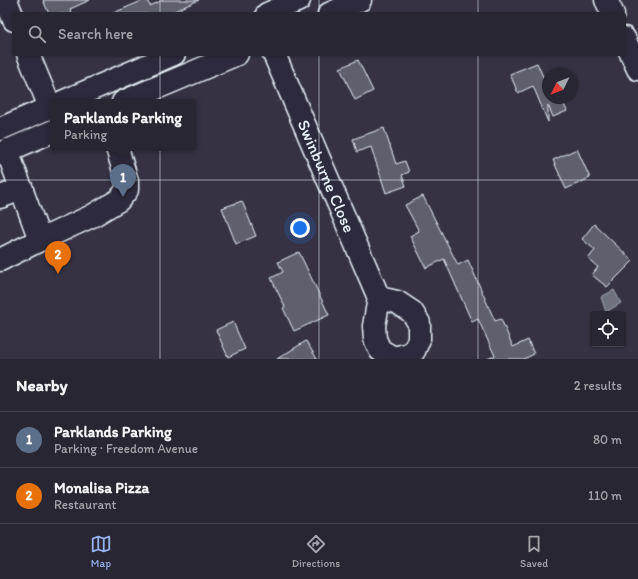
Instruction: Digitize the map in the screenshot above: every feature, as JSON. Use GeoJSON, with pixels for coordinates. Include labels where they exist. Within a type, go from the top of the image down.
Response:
{"type":"FeatureCollection","features":[{"type":"Feature","properties":{"kind":"main road"},"geometry":{"type":"LineString","coordinates":[[6,0],[12,15]]}},
{"type":"Feature","properties":{"kind":"main road"},"geometry":{"type":"LineString","coordinates":[[272,12],[299,0]]}},
{"type":"Feature","properties":{"kind":"main road"},"geometry":{"type":"LineString","coordinates":[[333,12],[360,0]]}},
{"type":"Feature","properties":{"kind":"main road"},"geometry":{"type":"LineString","coordinates":[[606,0],[612,12]]}},
{"type":"Feature","properties":{"kind":"main road"},"geometry":{"type":"LineString","coordinates":[[626,42],[638,69]]}},
{"type":"Feature","properties":{"kind":"main road"},"geometry":{"type":"LineString","coordinates":[[29,56],[52,99]]}},
{"type":"Feature","properties":{"kind":"main road"},"geometry":{"type":"LineString","coordinates":[[69,99],[170,56]]}},
{"type":"Feature","properties":{"kind":"main road"},"geometry":{"type":"LineString","coordinates":[[118,99],[172,56]]}},
{"type":"Feature","properties":{"kind":"main road"},"geometry":{"type":"LineString","coordinates":[[130,99],[232,56]]}},
{"type":"Feature","properties":{"kind":"main road","name":"Swinburne Close"},"geometry":{"type":"LineString","coordinates":[[275,56],[379,298]]}},
{"type":"Feature","properties":{"kind":"main road"},"geometry":{"type":"LineString","coordinates":[[0,129],[50,107]]}},
{"type":"Feature","properties":{"kind":"main road"},"geometry":{"type":"LineString","coordinates":[[40,240],[22,189],[4,152],[50,132]]}},
{"type":"Feature","properties":{"kind":"main road"},"geometry":{"type":"LineString","coordinates":[[0,260],[92,216],[119,200],[128,190],[127,181],[118,151]]}},
{"type":"Feature","properties":{"kind":"main road"},"geometry":{"type":"LineString","coordinates":[[0,198],[22,189]]}},
{"type":"Feature","properties":{"kind":"water"},"geometry":{"type":"Polygon","coordinates":[[[614,290],[621,303],[606,311],[601,297],[614,290]]]}},
{"type":"Feature","properties":{"kind":"building"},"geometry":{"type":"Polygon","coordinates":[[[43,0],[90,0],[70,9],[71,12],[48,12],[43,0]]]}},
{"type":"Feature","properties":{"kind":"building"},"geometry":{"type":"Polygon","coordinates":[[[144,0],[147,0],[150,6],[163,0],[199,0],[172,12],[116,12],[144,0]]]}},
{"type":"Feature","properties":{"kind":"building"},"geometry":{"type":"Polygon","coordinates":[[[358,60],[373,91],[355,100],[340,68],[358,60]]]}},
{"type":"Feature","properties":{"kind":"building"},"geometry":{"type":"Polygon","coordinates":[[[537,63],[542,74],[542,104],[564,104],[567,111],[553,117],[548,105],[548,122],[533,86],[518,93],[510,74],[537,63]]]}},
{"type":"Feature","properties":{"kind":"building"},"geometry":{"type":"Polygon","coordinates":[[[384,128],[396,164],[405,161],[409,172],[402,175],[406,186],[386,193],[371,147],[357,152],[353,139],[384,128]]]}},
{"type":"Feature","properties":{"kind":"building"},"geometry":{"type":"Polygon","coordinates":[[[577,149],[590,178],[566,189],[553,160],[577,149]]]}},
{"type":"Feature","properties":{"kind":"building"},"geometry":{"type":"Polygon","coordinates":[[[423,196],[458,265],[468,260],[495,321],[501,319],[513,347],[528,340],[534,354],[524,359],[487,359],[495,356],[478,319],[472,322],[444,259],[426,268],[410,236],[419,231],[405,205],[423,196]]]}},
{"type":"Feature","properties":{"kind":"building"},"geometry":{"type":"Polygon","coordinates":[[[242,201],[256,236],[236,244],[222,208],[242,201]]]}},
{"type":"Feature","properties":{"kind":"building"},"geometry":{"type":"Polygon","coordinates":[[[594,224],[633,261],[607,287],[592,275],[598,267],[588,259],[595,250],[582,239],[594,224]]]}},
{"type":"Feature","properties":{"kind":"building"},"geometry":{"type":"Polygon","coordinates":[[[299,252],[329,315],[294,331],[283,308],[285,307],[271,278],[283,272],[278,262],[299,252]]]}},
{"type":"Feature","properties":{"kind":"building"},"geometry":{"type":"Polygon","coordinates":[[[233,322],[245,349],[228,357],[216,330],[233,322]]]}},
{"type":"Feature","properties":{"kind":"building"},"geometry":{"type":"Polygon","coordinates":[[[306,341],[317,359],[277,359],[306,341]]]}},
{"type":"Feature","properties":{"kind":"place","name":"Parklands Parking"},"geometry":{"type":"Point","coordinates":[123,197]}},
{"type":"Feature","properties":{"kind":"place","name":"Monalisa Pizza"},"geometry":{"type":"Point","coordinates":[58,274]}}]}
